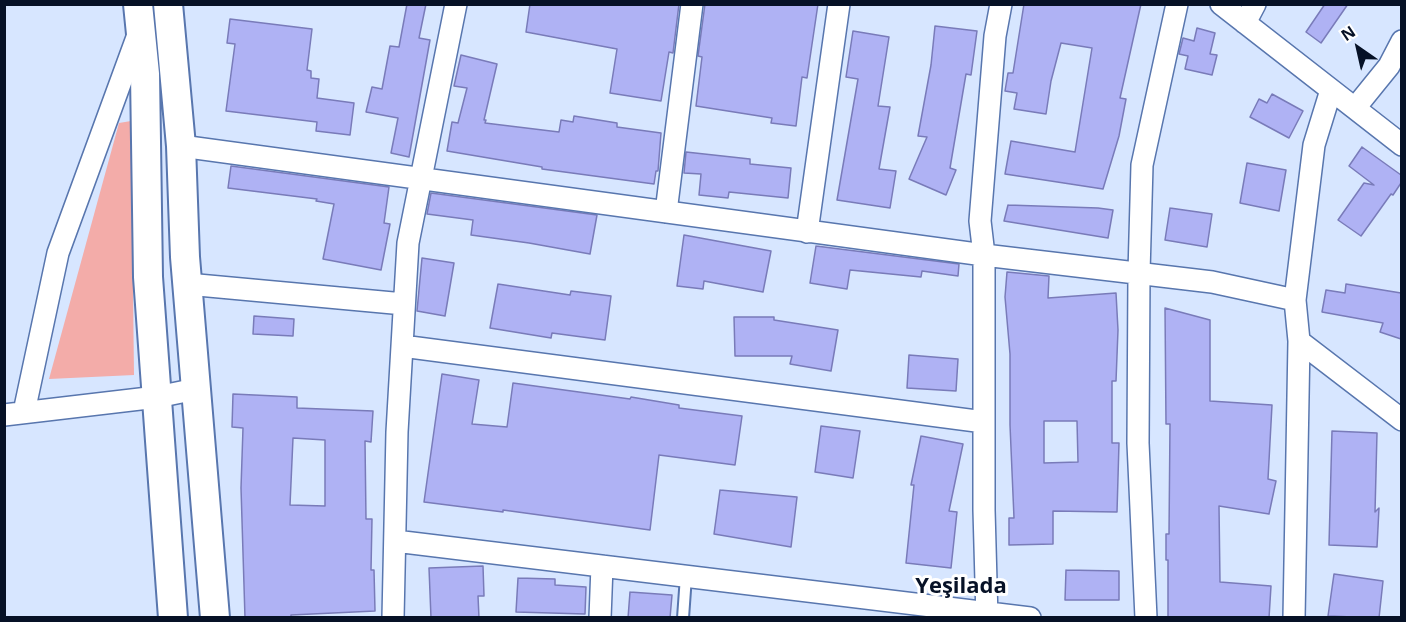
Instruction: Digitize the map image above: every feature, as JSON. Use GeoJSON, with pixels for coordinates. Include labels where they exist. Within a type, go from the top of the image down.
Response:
{"type":"FeatureCollection","features":[{"type":"Feature","properties":{"kind":"main road"},"geometry":{"type":"LineString","coordinates":[[168,4],[181,146],[187,284],[215,618]]}},
{"type":"Feature","properties":{"kind":"main road"},"geometry":{"type":"LineString","coordinates":[[139,17],[144,74],[148,277],[173,618]]}},
{"type":"Feature","properties":{"kind":"street"},"geometry":{"type":"LineString","coordinates":[[393,618],[397,432],[408,243],[456,4]]}},
{"type":"Feature","properties":{"kind":"street"},"geometry":{"type":"LineString","coordinates":[[666,212],[692,4]]}},
{"type":"Feature","properties":{"kind":"street"},"geometry":{"type":"LineString","coordinates":[[807,232],[839,4]]}},
{"type":"Feature","properties":{"kind":"street"},"geometry":{"type":"LineString","coordinates":[[987,615],[984,510],[984,255],[980,221],[995,36],[1001,4]]}},
{"type":"Feature","properties":{"kind":"street"},"geometry":{"type":"LineString","coordinates":[[1146,618],[1138,443],[1142,165],[1177,4]]}},
{"type":"Feature","properties":{"kind":"street"},"geometry":{"type":"LineString","coordinates":[[1221,4],[1401,145]]}},
{"type":"Feature","properties":{"kind":"street"},"geometry":{"type":"LineString","coordinates":[[1245,23],[1255,4]]}},
{"type":"Feature","properties":{"kind":"street"},"geometry":{"type":"LineString","coordinates":[[139,17],[58,253],[14,413],[157,396],[196,388]]}},
{"type":"Feature","properties":{"kind":"street"},"geometry":{"type":"LineString","coordinates":[[1355,108],[1389,66],[1401,41]]}},
{"type":"Feature","properties":{"kind":"street"},"geometry":{"type":"LineString","coordinates":[[1294,618],[1299,341],[1295,300],[1314,145],[1331,90]]}},
{"type":"Feature","properties":{"kind":"street"},"geometry":{"type":"LineString","coordinates":[[181,146],[807,232],[1212,282],[1295,300]]}},
{"type":"Feature","properties":{"kind":"street"},"geometry":{"type":"LineString","coordinates":[[187,284],[404,304]]}},
{"type":"Feature","properties":{"kind":"street"},"geometry":{"type":"LineString","coordinates":[[1299,341],[1401,420]]}},
{"type":"Feature","properties":{"kind":"street"},"geometry":{"type":"LineString","coordinates":[[402,346],[984,422]]}},
{"type":"Feature","properties":{"kind":"street"},"geometry":{"type":"LineString","coordinates":[[395,541],[686,576],[900,606],[1030,618]]}},
{"type":"Feature","properties":{"kind":"street"},"geometry":{"type":"LineString","coordinates":[[600,618],[602,566]]}},
{"type":"Feature","properties":{"kind":"lane"},"geometry":{"type":"LineString","coordinates":[[683,618],[686,576]]}},
{"type":"Feature","properties":{"kind":"shaded area"},"geometry":{"type":"Polygon","coordinates":[[[131,121],[134,375],[49,379],[119,123],[131,121]]]}},
{"type":"Feature","properties":{"kind":"building"},"geometry":{"type":"Polygon","coordinates":[[[407,4],[426,4],[419,38],[430,40],[409,157],[391,153],[398,118],[366,112],[372,87],[382,89],[390,46],[399,47],[407,4]]]}},
{"type":"Feature","properties":{"kind":"building"},"geometry":{"type":"Polygon","coordinates":[[[530,4],[679,4],[673,53],[669,52],[661,101],[610,93],[617,49],[526,32],[530,4]]]}},
{"type":"Feature","properties":{"kind":"building"},"geometry":{"type":"Polygon","coordinates":[[[705,4],[818,4],[807,78],[802,77],[796,126],[771,123],[772,118],[696,106],[702,57],[698,56],[705,4]]]}},
{"type":"Feature","properties":{"kind":"building"},"geometry":{"type":"Polygon","coordinates":[[[1024,4],[1141,4],[1120,98],[1126,99],[1119,136],[1103,189],[1005,174],[1011,141],[1075,152],[1092,48],[1061,43],[1051,81],[1046,114],[1014,109],[1017,93],[1005,91],[1008,73],[1013,73],[1024,4]]]}},
{"type":"Feature","properties":{"kind":"building"},"geometry":{"type":"Polygon","coordinates":[[[1325,4],[1348,4],[1321,43],[1306,32],[1325,4]]]}},
{"type":"Feature","properties":{"kind":"building"},"geometry":{"type":"Polygon","coordinates":[[[230,19],[312,29],[307,70],[311,71],[311,78],[319,79],[317,98],[354,103],[350,135],[316,131],[317,122],[226,111],[235,44],[227,43],[230,19]]]}},
{"type":"Feature","properties":{"kind":"building"},"geometry":{"type":"Polygon","coordinates":[[[935,26],[977,31],[971,75],[966,74],[950,168],[956,170],[946,195],[909,179],[927,137],[918,136],[931,65],[935,26]]]}},
{"type":"Feature","properties":{"kind":"building"},"geometry":{"type":"Polygon","coordinates":[[[1197,28],[1215,33],[1210,54],[1217,55],[1212,75],[1185,69],[1188,56],[1179,54],[1183,38],[1194,41],[1197,28]]]}},
{"type":"Feature","properties":{"kind":"building"},"geometry":{"type":"Polygon","coordinates":[[[853,31],[889,37],[878,106],[890,107],[879,169],[896,171],[890,208],[837,200],[858,79],[846,77],[853,31]]]}},
{"type":"Feature","properties":{"kind":"building"},"geometry":{"type":"Polygon","coordinates":[[[461,55],[497,64],[485,123],[559,132],[561,120],[573,122],[574,116],[617,123],[617,127],[661,133],[658,171],[656,171],[654,184],[542,169],[542,167],[447,151],[452,122],[458,123],[467,88],[454,86],[461,55]]]}},
{"type":"Feature","properties":{"kind":"building"},"geometry":{"type":"Polygon","coordinates":[[[1272,94],[1303,111],[1289,138],[1250,117],[1259,99],[1267,103],[1272,94]]]}},
{"type":"Feature","properties":{"kind":"building"},"geometry":{"type":"Polygon","coordinates":[[[1362,147],[1401,175],[1401,183],[1361,236],[1338,220],[1364,183],[1374,185],[1349,166],[1362,147]]]}},
{"type":"Feature","properties":{"kind":"building"},"geometry":{"type":"Polygon","coordinates":[[[686,152],[750,159],[750,164],[791,168],[788,198],[729,192],[728,198],[699,195],[701,174],[684,173],[686,152]]]}},
{"type":"Feature","properties":{"kind":"building"},"geometry":{"type":"Polygon","coordinates":[[[1247,163],[1286,170],[1279,211],[1240,203],[1247,163]]]}},
{"type":"Feature","properties":{"kind":"building"},"geometry":{"type":"Polygon","coordinates":[[[231,166],[389,187],[384,223],[390,224],[381,270],[323,259],[334,204],[316,201],[317,199],[228,188],[231,166]]]}},
{"type":"Feature","properties":{"kind":"building"},"geometry":{"type":"Polygon","coordinates":[[[431,193],[597,215],[590,254],[471,235],[473,220],[427,214],[431,193]]]}},
{"type":"Feature","properties":{"kind":"building"},"geometry":{"type":"Polygon","coordinates":[[[1008,205],[1113,210],[1108,238],[1004,221],[1008,205]]]}},
{"type":"Feature","properties":{"kind":"building"},"geometry":{"type":"Polygon","coordinates":[[[1170,208],[1212,214],[1207,247],[1165,240],[1170,208]]]}},
{"type":"Feature","properties":{"kind":"building"},"geometry":{"type":"Polygon","coordinates":[[[684,235],[771,251],[763,292],[704,281],[703,289],[677,286],[684,235]]]}},
{"type":"Feature","properties":{"kind":"building"},"geometry":{"type":"Polygon","coordinates":[[[816,246],[959,264],[958,276],[922,271],[921,277],[850,270],[847,289],[810,283],[816,246]]]}},
{"type":"Feature","properties":{"kind":"building"},"geometry":{"type":"Polygon","coordinates":[[[422,258],[454,263],[445,316],[417,311],[422,258]]]}},
{"type":"Feature","properties":{"kind":"building"},"geometry":{"type":"Polygon","coordinates":[[[1007,272],[1049,276],[1048,298],[1116,293],[1118,330],[1116,381],[1112,381],[1112,443],[1119,443],[1117,512],[1053,511],[1053,544],[1009,545],[1009,518],[1014,518],[1010,354],[1005,297],[1007,272]],[[1044,421],[1044,463],[1078,462],[1077,421],[1044,421]]]}},
{"type":"Feature","properties":{"kind":"building"},"geometry":{"type":"Polygon","coordinates":[[[498,284],[570,295],[571,291],[611,296],[605,340],[552,333],[551,338],[490,328],[498,284]]]}},
{"type":"Feature","properties":{"kind":"building"},"geometry":{"type":"Polygon","coordinates":[[[1346,284],[1401,293],[1401,339],[1380,332],[1383,323],[1322,312],[1326,290],[1345,293],[1346,284]]]}},
{"type":"Feature","properties":{"kind":"building"},"geometry":{"type":"Polygon","coordinates":[[[1165,308],[1210,320],[1210,401],[1272,405],[1268,479],[1276,481],[1269,514],[1219,506],[1220,582],[1271,586],[1269,618],[1168,618],[1166,534],[1169,534],[1170,424],[1166,424],[1165,308]]]}},
{"type":"Feature","properties":{"kind":"building"},"geometry":{"type":"Polygon","coordinates":[[[254,316],[294,319],[293,336],[253,334],[254,316]]]}},
{"type":"Feature","properties":{"kind":"building"},"geometry":{"type":"Polygon","coordinates":[[[734,317],[774,317],[774,320],[838,330],[831,371],[790,364],[792,356],[735,356],[734,317]]]}},
{"type":"Feature","properties":{"kind":"building"},"geometry":{"type":"Polygon","coordinates":[[[909,355],[958,359],[956,391],[907,388],[909,355]]]}},
{"type":"Feature","properties":{"kind":"building"},"geometry":{"type":"Polygon","coordinates":[[[442,374],[479,380],[472,424],[507,427],[513,383],[630,399],[631,397],[679,405],[679,408],[742,416],[735,465],[659,455],[650,530],[424,502],[442,374]]]}},
{"type":"Feature","properties":{"kind":"building"},"geometry":{"type":"Polygon","coordinates":[[[233,394],[297,397],[297,408],[373,411],[371,442],[365,441],[366,519],[372,519],[371,570],[374,570],[375,611],[291,615],[291,618],[245,618],[241,488],[243,428],[232,427],[233,394]],[[293,438],[290,505],[325,506],[325,440],[293,438]]]}},
{"type":"Feature","properties":{"kind":"building"},"geometry":{"type":"Polygon","coordinates":[[[821,426],[860,431],[853,478],[815,472],[821,426]]]}},
{"type":"Feature","properties":{"kind":"building"},"geometry":{"type":"Polygon","coordinates":[[[1332,431],[1377,433],[1375,512],[1379,508],[1377,547],[1329,545],[1332,431]]]}},
{"type":"Feature","properties":{"kind":"building"},"geometry":{"type":"Polygon","coordinates":[[[921,436],[963,444],[949,511],[957,512],[951,568],[906,563],[914,485],[911,485],[921,436]]]}},
{"type":"Feature","properties":{"kind":"building"},"geometry":{"type":"Polygon","coordinates":[[[720,490],[797,497],[791,547],[714,534],[720,490]]]}},
{"type":"Feature","properties":{"kind":"building"},"geometry":{"type":"Polygon","coordinates":[[[483,566],[484,596],[478,596],[479,618],[431,618],[429,568],[483,566]]]}},
{"type":"Feature","properties":{"kind":"building"},"geometry":{"type":"Polygon","coordinates":[[[1066,570],[1119,571],[1119,600],[1065,600],[1066,570]]]}},
{"type":"Feature","properties":{"kind":"building"},"geometry":{"type":"Polygon","coordinates":[[[1334,574],[1383,581],[1379,618],[1328,616],[1334,574]]]}},
{"type":"Feature","properties":{"kind":"building"},"geometry":{"type":"Polygon","coordinates":[[[518,578],[555,579],[555,585],[586,587],[585,614],[516,612],[518,578]]]}},
{"type":"Feature","properties":{"kind":"building"},"geometry":{"type":"Polygon","coordinates":[[[630,592],[672,595],[670,618],[628,618],[630,592]]]}},
{"type":"Feature","properties":{"kind":"district","name":"Yeşilada"},"geometry":{"type":"Point","coordinates":[961,587]}}]}
